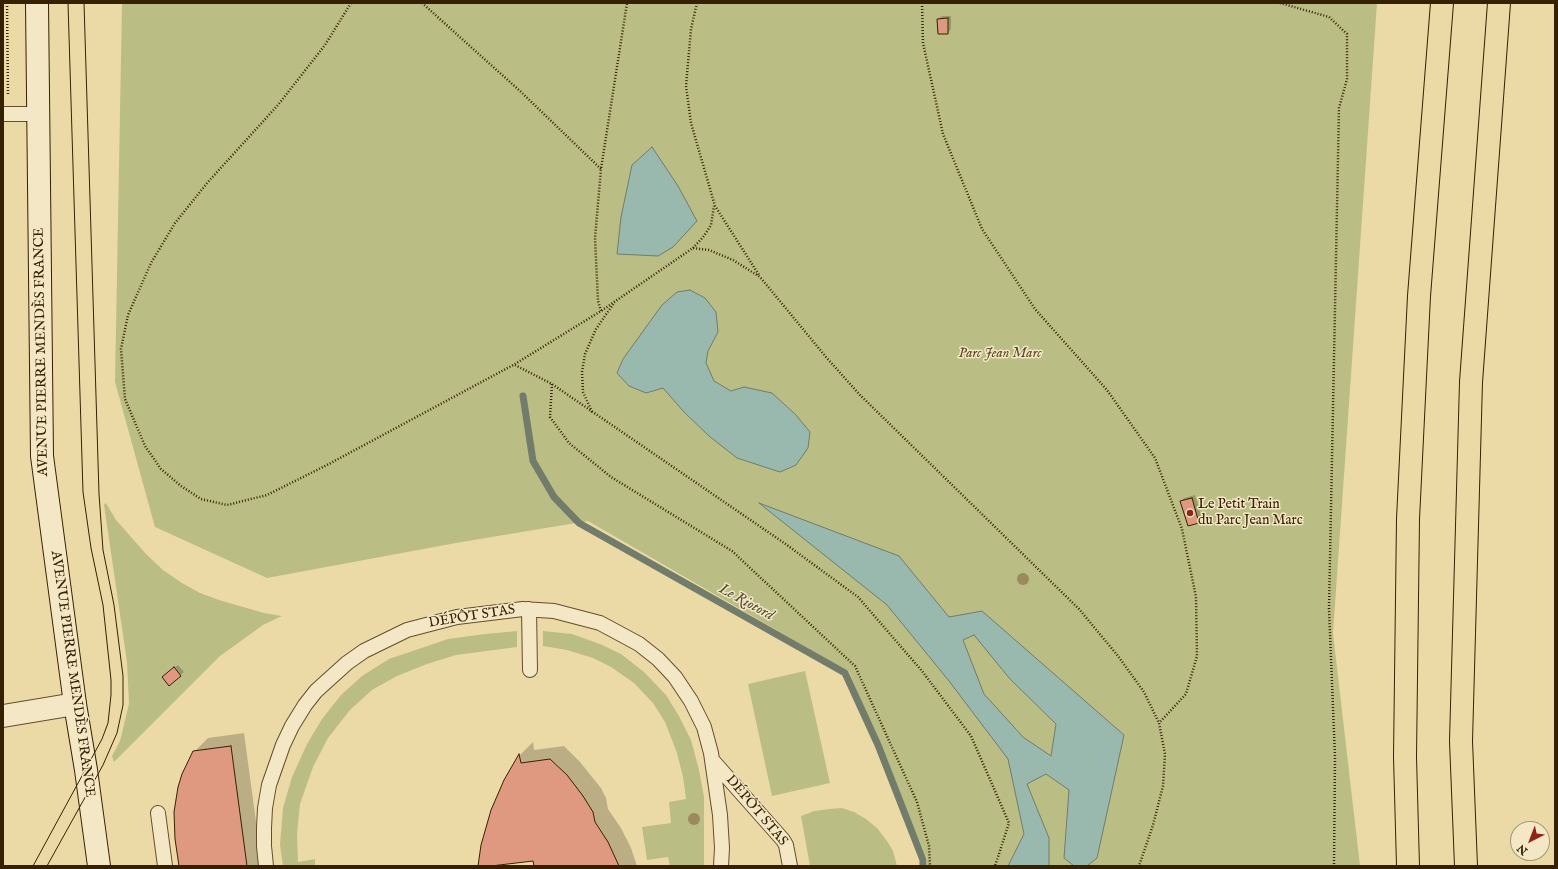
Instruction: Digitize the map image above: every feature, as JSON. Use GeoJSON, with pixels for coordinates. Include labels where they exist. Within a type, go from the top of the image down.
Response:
{"type":"FeatureCollection","features":[{"type":"Feature","properties":{"kind":"highway"},"geometry":{"type":"LineString","coordinates":[[1408,866],[1405,757],[1408,519],[1419,296],[1442,3]]}},
{"type":"Feature","properties":{"kind":"highway"},"geometry":{"type":"LineString","coordinates":[[1466,866],[1461,741],[1471,382],[1499,3]]}},
{"type":"Feature","properties":{"kind":"main road","name":"AVENUE PIERRE MENDÈS FRANCE"},"geometry":{"type":"LineString","coordinates":[[37,3],[42,456],[75,704],[86,770],[99,866]]}},
{"type":"Feature","properties":{"kind":"main road"},"geometry":{"type":"LineString","coordinates":[[3,716],[75,704]]}},
{"type":"Feature","properties":{"kind":"lane"},"geometry":{"type":"LineString","coordinates":[[6,114],[38,114]]}},
{"type":"Feature","properties":{"kind":"lane"},"geometry":{"type":"LineString","coordinates":[[530,609],[530,670]]}},
{"type":"Feature","properties":{"kind":"lane","name":"DÉPÔT STAS"},"geometry":{"type":"LineString","coordinates":[[266,866],[264,846],[265,808],[269,785],[292,726],[304,705],[321,686],[347,663],[364,651],[407,630],[457,617],[482,613],[530,609],[554,611],[578,616],[600,623],[640,644],[658,659],[675,677],[691,700],[704,727],[712,760],[720,815],[722,848],[721,866]]}},
{"type":"Feature","properties":{"kind":"lane","name":"DÉPÔT STAS"},"geometry":{"type":"LineString","coordinates":[[712,760],[783,840],[786,845],[790,866]]}},
{"type":"Feature","properties":{"kind":"lane"},"geometry":{"type":"LineString","coordinates":[[158,813],[165,866]]}},
{"type":"Feature","properties":{"kind":"path"},"geometry":{"type":"LineString","coordinates":[[6,114],[7,3]]}},
{"type":"Feature","properties":{"kind":"path"},"geometry":{"type":"LineString","coordinates":[[351,3],[325,44],[278,105],[208,182],[175,223],[150,263],[128,315],[121,349],[125,400],[145,446],[161,469],[181,486],[201,499],[227,506],[268,495],[515,364],[601,311],[693,248],[704,236],[711,225],[715,206]]}},
{"type":"Feature","properties":{"kind":"path"},"geometry":{"type":"LineString","coordinates":[[422,3],[520,91],[601,169]]}},
{"type":"Feature","properties":{"kind":"path"},"geometry":{"type":"LineString","coordinates":[[601,311],[598,301],[595,238],[601,169],[627,3]]}},
{"type":"Feature","properties":{"kind":"path"},"geometry":{"type":"LineString","coordinates":[[697,3],[691,29],[686,86],[691,123],[715,206],[760,276],[826,357],[859,394],[1079,609],[1118,656],[1144,692],[1159,723],[1165,754],[1163,786],[1153,826],[1139,866]]}},
{"type":"Feature","properties":{"kind":"path"},"geometry":{"type":"LineString","coordinates":[[922,3],[924,43],[943,134],[982,229],[1035,308],[1107,390],[1155,458],[1182,529],[1196,597],[1197,656],[1186,694],[1159,723]]}},
{"type":"Feature","properties":{"kind":"path"},"geometry":{"type":"LineString","coordinates":[[1280,3],[1329,16],[1347,34],[1347,79],[1339,108],[1329,609],[1335,757],[1334,866]]}},
{"type":"Feature","properties":{"kind":"path"},"geometry":{"type":"LineString","coordinates":[[693,248],[710,250],[733,260],[760,276]]}},
{"type":"Feature","properties":{"kind":"path"},"geometry":{"type":"LineString","coordinates":[[592,413],[583,392],[582,372],[585,354],[596,329],[615,301]]}},
{"type":"Feature","properties":{"kind":"path"},"geometry":{"type":"LineString","coordinates":[[515,364],[552,384],[592,413],[787,544],[858,597],[922,671],[971,736],[1009,823],[995,866]]}},
{"type":"Feature","properties":{"kind":"path"},"geometry":{"type":"LineString","coordinates":[[552,384],[550,417],[569,443],[611,477],[732,551],[854,666],[917,802],[929,846],[930,866]]}},
{"type":"Feature","properties":{"kind":"green space","name":"Parc Jean Marc"},"geometry":{"type":"Polygon","coordinates":[[[122,3],[1377,3],[1333,633],[1360,866],[927,866],[927,859],[849,672],[588,521],[456,543],[267,578],[155,527],[115,382],[122,3]]]}},
{"type":"Feature","properties":{"kind":"green space"},"geometry":{"type":"Polygon","coordinates":[[[106,503],[116,520],[146,554],[163,570],[182,583],[200,593],[219,600],[264,613],[282,616],[263,625],[220,656],[114,762],[112,756],[120,741],[129,704],[127,662],[104,505],[106,503]]]}},
{"type":"Feature","properties":{"kind":"green space"},"geometry":{"type":"Polygon","coordinates":[[[517,631],[517,647],[456,655],[427,664],[397,676],[372,690],[350,710],[328,738],[313,767],[300,804],[297,834],[298,862],[315,859],[315,866],[283,866],[280,845],[283,808],[292,777],[307,744],[322,719],[341,695],[362,676],[389,659],[448,639],[517,631]]]}},
{"type":"Feature","properties":{"kind":"green space"},"geometry":{"type":"Polygon","coordinates":[[[543,631],[572,634],[600,644],[621,654],[644,672],[666,695],[691,740],[699,770],[704,797],[704,866],[670,866],[668,857],[647,860],[642,827],[671,823],[669,802],[686,799],[683,777],[677,753],[665,722],[653,703],[634,683],[611,667],[593,658],[567,650],[543,646],[543,631]]]}},
{"type":"Feature","properties":{"kind":"green space"},"geometry":{"type":"Polygon","coordinates":[[[805,671],[830,783],[772,796],[748,684],[805,671]]]}},
{"type":"Feature","properties":{"kind":"green space"},"geometry":{"type":"Polygon","coordinates":[[[842,808],[854,812],[877,828],[893,851],[897,866],[810,866],[801,816],[814,811],[842,808]]]}},
{"type":"Feature","properties":{"kind":"water"},"geometry":{"type":"Polygon","coordinates":[[[652,147],[678,186],[697,221],[673,247],[658,256],[617,254],[621,217],[632,165],[652,147]]]}},
{"type":"Feature","properties":{"kind":"water"},"geometry":{"type":"Polygon","coordinates":[[[690,290],[705,298],[716,312],[718,332],[708,351],[706,363],[714,381],[731,391],[744,387],[772,393],[796,415],[810,432],[808,448],[796,465],[780,472],[737,458],[709,436],[684,412],[663,388],[646,393],[629,386],[617,373],[623,359],[662,305],[677,292],[690,290]]]}},
{"type":"Feature","properties":{"kind":"water"},"geometry":{"type":"Polygon","coordinates":[[[759,503],[899,556],[949,617],[982,611],[1124,735],[1097,858],[1087,866],[1074,866],[1064,858],[1069,790],[1046,774],[1027,784],[1049,838],[1049,866],[1008,866],[1024,834],[1008,759],[949,681],[887,605],[759,503]],[[974,635],[963,640],[984,694],[1023,737],[1051,756],[1056,724],[1010,679],[974,635]]]}},
{"type":"Feature","properties":{"kind":"building"},"geometry":{"type":"Polygon","coordinates":[[[948,18],[948,34],[938,34],[937,19],[948,18]]]}},
{"type":"Feature","properties":{"kind":"building"},"geometry":{"type":"Polygon","coordinates":[[[1192,498],[1199,523],[1188,526],[1180,501],[1192,498]]]}},
{"type":"Feature","properties":{"kind":"building"},"geometry":{"type":"Polygon","coordinates":[[[174,667],[181,676],[169,686],[162,677],[174,667]]]}},
{"type":"Feature","properties":{"kind":"building"},"geometry":{"type":"Polygon","coordinates":[[[231,746],[247,866],[179,866],[175,839],[174,812],[178,787],[182,774],[193,751],[231,746]]]}},
{"type":"Feature","properties":{"kind":"building"},"geometry":{"type":"Polygon","coordinates":[[[519,754],[521,763],[550,759],[567,775],[593,812],[595,822],[608,842],[619,866],[534,866],[533,861],[478,866],[481,845],[491,810],[504,780],[519,754]]]}},
{"type":"Feature","properties":{"kind":"waterway","name":"Le Riotord"},"geometry":{"type":"LineString","coordinates":[[523,396],[533,461],[554,497],[579,523],[845,673],[878,745],[923,860],[923,866]]}},
{"type":"Feature","properties":{"kind":"tram line"},"geometry":{"type":"LineString","coordinates":[[33,866],[102,739],[108,723],[111,695],[111,680],[103,605],[91,548],[83,492],[68,3]]}},
{"type":"Feature","properties":{"kind":"tram line"},"geometry":{"type":"LineString","coordinates":[[47,866],[103,765],[117,733],[123,705],[123,676],[114,605],[103,550],[99,494],[84,3]]}},
{"type":"Feature","properties":{"kind":"place","name":"Le Petit Train du Parc Jean Marc"},"geometry":{"type":"Point","coordinates":[1190,513]}}]}
